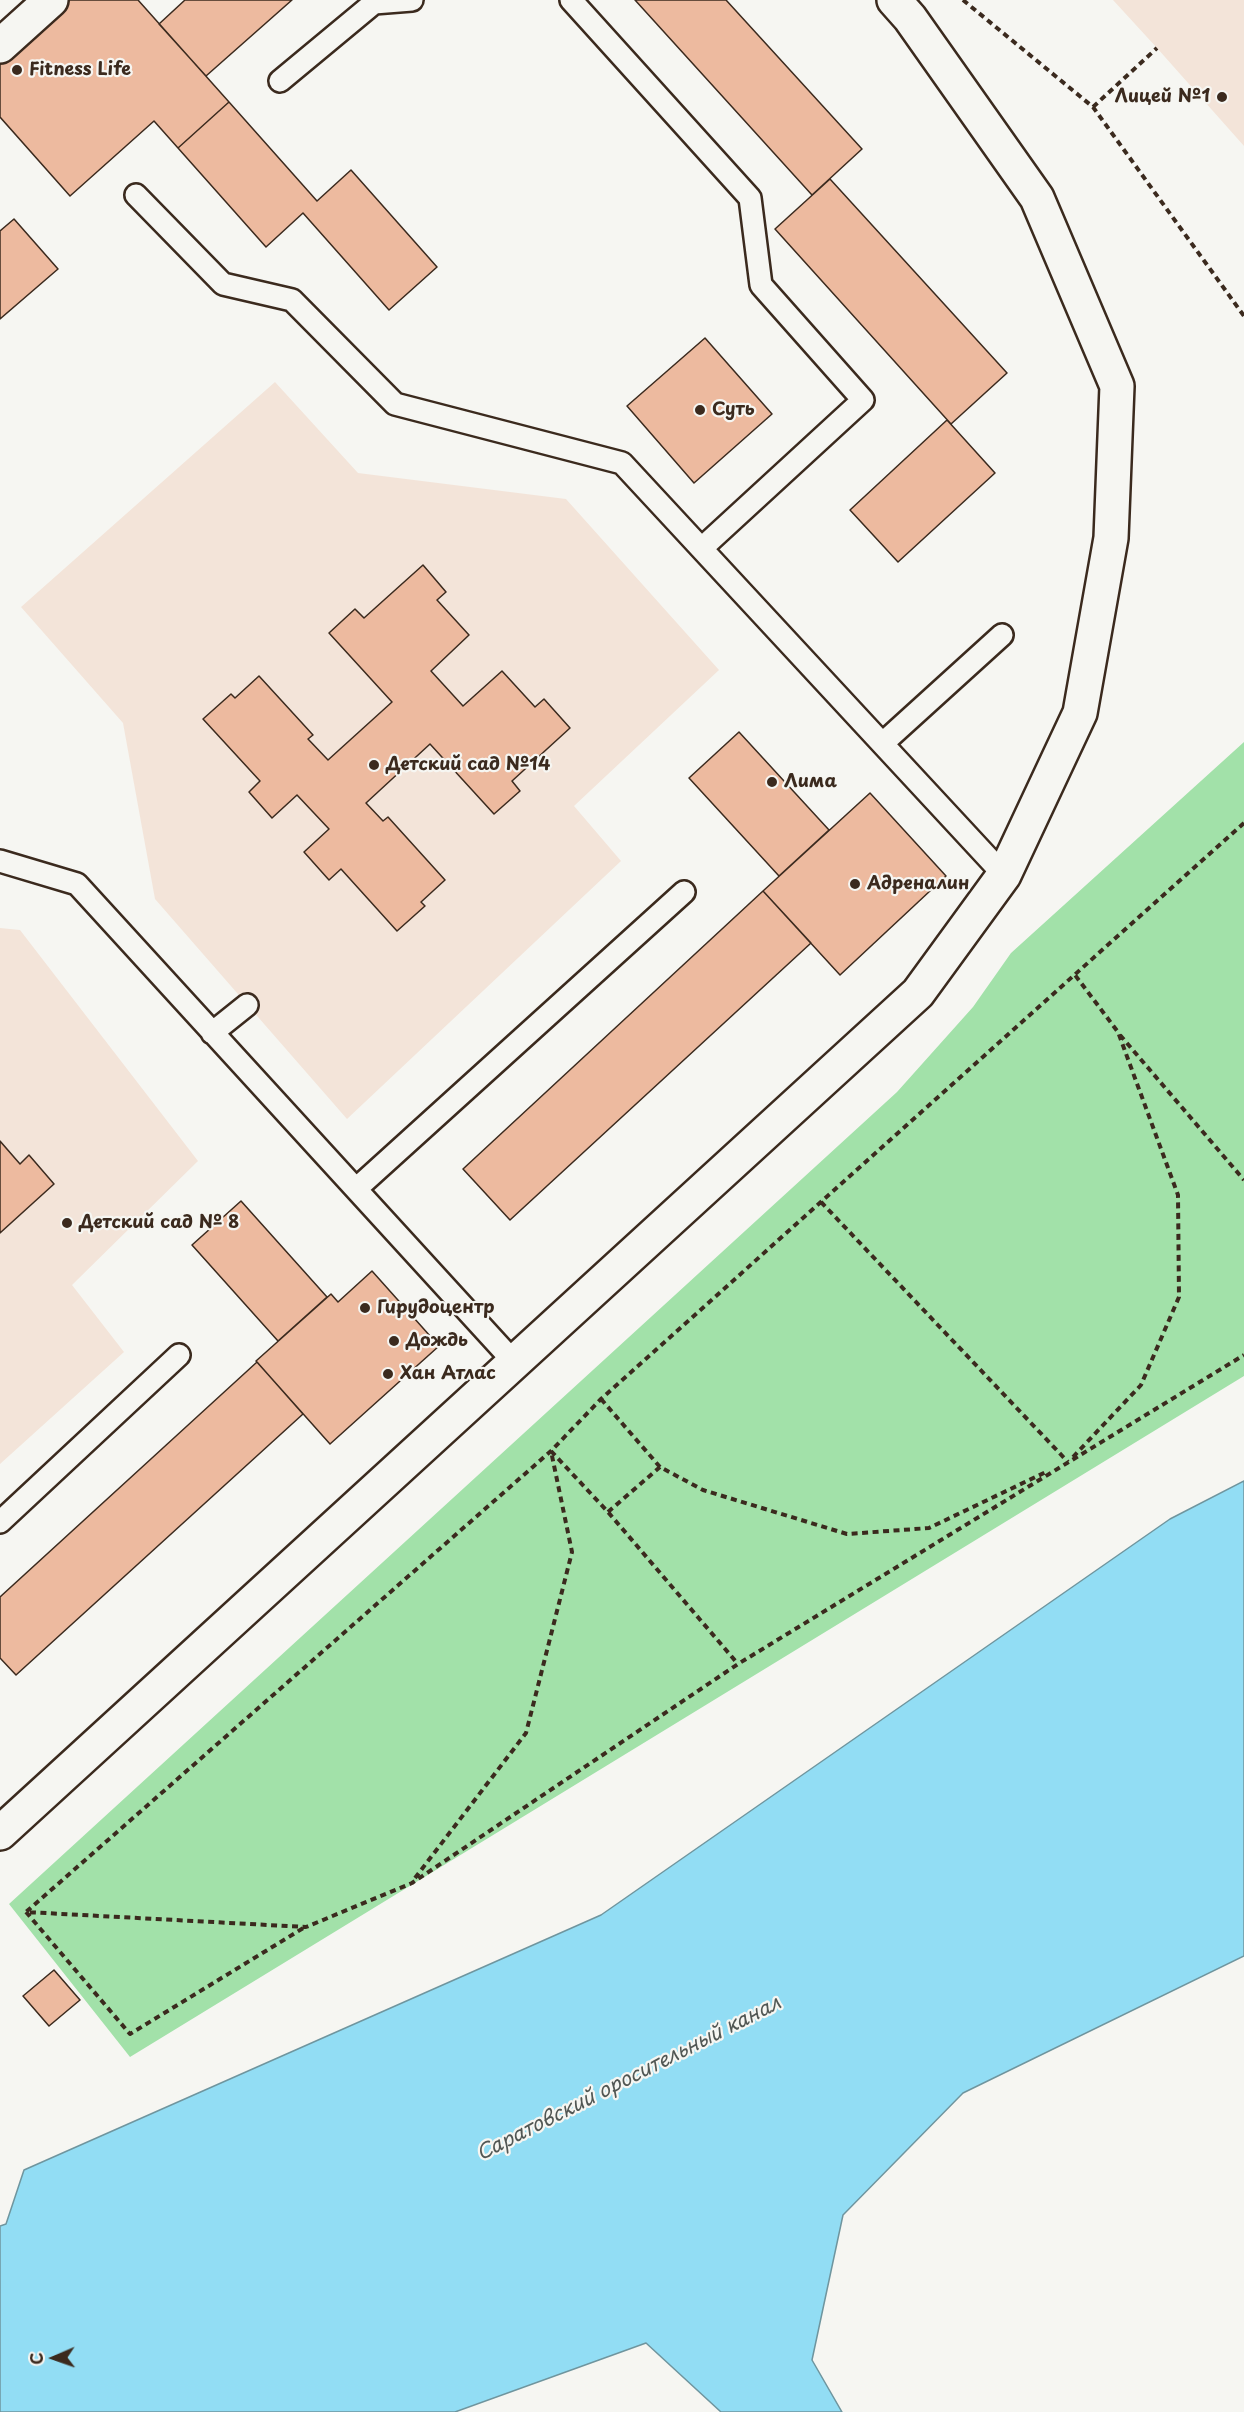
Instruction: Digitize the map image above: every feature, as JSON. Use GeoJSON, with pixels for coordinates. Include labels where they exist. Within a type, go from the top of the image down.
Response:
{"type":"FeatureCollection","features":[{"type":"Feature","properties":{"kind":"street"},"geometry":{"type":"LineString","coordinates":[[0,46],[51,0]]}},
{"type":"Feature","properties":{"kind":"street"},"geometry":{"type":"LineString","coordinates":[[0,1833],[918,993],[1004,875],[1080,712],[1111,538],[1117,386],[1037,198],[910,18],[894,0]]}},
{"type":"Feature","properties":{"kind":"lane"},"geometry":{"type":"LineString","coordinates":[[280,81],[374,3],[412,0]]}},
{"type":"Feature","properties":{"kind":"lane"},"geometry":{"type":"LineString","coordinates":[[571,0],[750,198],[760,285],[863,400],[702,548]]}},
{"type":"Feature","properties":{"kind":"lane"},"geometry":{"type":"LineString","coordinates":[[136,195],[223,284],[292,300],[395,404],[622,463],[1004,875]]}},
{"type":"Feature","properties":{"kind":"lane"},"geometry":{"type":"LineString","coordinates":[[883,743],[1002,635]]}},
{"type":"Feature","properties":{"kind":"lane"},"geometry":{"type":"LineString","coordinates":[[0,861],[77,884],[514,1362]]}},
{"type":"Feature","properties":{"kind":"lane"},"geometry":{"type":"LineString","coordinates":[[356,1190],[684,892]]}},
{"type":"Feature","properties":{"kind":"lane"},"geometry":{"type":"LineString","coordinates":[[212,1033],[247,1005]]}},
{"type":"Feature","properties":{"kind":"lane"},"geometry":{"type":"LineString","coordinates":[[0,1522],[179,1355]]}},
{"type":"Feature","properties":{"kind":"path"},"geometry":{"type":"LineString","coordinates":[[963,0],[1093,107],[1244,316]]}},
{"type":"Feature","properties":{"kind":"path"},"geometry":{"type":"LineString","coordinates":[[1093,107],[1157,48]]}},
{"type":"Feature","properties":{"kind":"path"},"geometry":{"type":"LineString","coordinates":[[26,1912],[551,1450],[601,1399],[1244,823]]}},
{"type":"Feature","properties":{"kind":"path"},"geometry":{"type":"LineString","coordinates":[[1075,975],[1118,1032],[1244,1180]]}},
{"type":"Feature","properties":{"kind":"path"},"geometry":{"type":"LineString","coordinates":[[601,1399],[660,1467],[703,1491],[847,1534],[928,1528],[1068,1462],[1141,1385],[1179,1297],[1178,1195],[1118,1032]]}},
{"type":"Feature","properties":{"kind":"path"},"geometry":{"type":"LineString","coordinates":[[821,1202],[1068,1462]]}},
{"type":"Feature","properties":{"kind":"path"},"geometry":{"type":"LineString","coordinates":[[26,1912],[130,2034],[306,1927],[412,1883],[738,1664],[1244,1355]]}},
{"type":"Feature","properties":{"kind":"path"},"geometry":{"type":"LineString","coordinates":[[551,1450],[608,1512],[738,1664]]}},
{"type":"Feature","properties":{"kind":"path"},"geometry":{"type":"LineString","coordinates":[[412,1883],[526,1733],[572,1552],[551,1450]]}},
{"type":"Feature","properties":{"kind":"path"},"geometry":{"type":"LineString","coordinates":[[608,1512],[660,1467]]}},
{"type":"Feature","properties":{"kind":"path"},"geometry":{"type":"LineString","coordinates":[[26,1912],[306,1927]]}},
{"type":"Feature","properties":{"kind":"shaded area","name":"Лицей №1"},"geometry":{"type":"Polygon","coordinates":[[[1113,0],[1244,0],[1244,146],[1157,48],[1113,0]]]}},
{"type":"Feature","properties":{"kind":"shaded area","name":"Детский сад №14"},"geometry":{"type":"Polygon","coordinates":[[[275,382],[358,473],[566,499],[719,670],[574,806],[621,861],[347,1119],[155,899],[123,723],[21,607],[275,382]]]}},
{"type":"Feature","properties":{"kind":"shaded area","name":"Детский сад № 8"},"geometry":{"type":"Polygon","coordinates":[[[0,928],[20,930],[198,1161],[72,1285],[124,1352],[0,1464],[0,928]]]}},
{"type":"Feature","properties":{"kind":"green space"},"geometry":{"type":"Polygon","coordinates":[[[1244,742],[1244,1376],[130,2057],[9,1904],[897,1092],[973,1007],[1011,953],[1244,742]]]}},
{"type":"Feature","properties":{"kind":"water","name":"Саратовский оросительный канал"},"geometry":{"type":"Polygon","coordinates":[[[1244,1481],[1244,1956],[963,2093],[843,2215],[812,2360],[842,2412],[721,2412],[646,2343],[455,2412],[0,2412],[0,2226],[6,2224],[24,2170],[601,1915],[1170,1519],[1244,1481]]]}},
{"type":"Feature","properties":{"kind":"building"},"geometry":{"type":"Polygon","coordinates":[[[62,0],[138,0],[229,102],[178,148],[154,121],[70,196],[0,117],[0,55],[62,0]]]}},
{"type":"Feature","properties":{"kind":"building"},"geometry":{"type":"Polygon","coordinates":[[[185,0],[292,0],[206,76],[159,24],[185,0]]]}},
{"type":"Feature","properties":{"kind":"building"},"geometry":{"type":"Polygon","coordinates":[[[635,0],[726,0],[862,149],[812,195],[635,0]]]}},
{"type":"Feature","properties":{"kind":"building"},"geometry":{"type":"Polygon","coordinates":[[[229,102],[317,201],[351,170],[437,267],[389,310],[303,213],[266,247],[178,148],[229,102]]]}},
{"type":"Feature","properties":{"kind":"building"},"geometry":{"type":"Polygon","coordinates":[[[830,179],[1007,373],[951,424],[775,229],[830,179]]]}},
{"type":"Feature","properties":{"kind":"building"},"geometry":{"type":"Polygon","coordinates":[[[14,219],[58,269],[0,319],[0,231],[14,219]]]}},
{"type":"Feature","properties":{"kind":"building","name":"Суть"},"geometry":{"type":"Polygon","coordinates":[[[705,338],[772,414],[694,483],[627,406],[705,338]]]}},
{"type":"Feature","properties":{"kind":"building"},"geometry":{"type":"Polygon","coordinates":[[[947,420],[995,473],[898,562],[850,510],[947,420]]]}},
{"type":"Feature","properties":{"kind":"building"},"geometry":{"type":"Polygon","coordinates":[[[423,565],[446,592],[437,600],[469,635],[431,671],[463,706],[502,671],[535,707],[544,699],[570,728],[512,781],[520,791],[494,814],[430,744],[366,803],[383,821],[388,817],[445,880],[421,902],[425,906],[397,931],[341,869],[329,880],[304,852],[329,829],[297,795],[272,818],[249,792],[260,781],[203,719],[231,694],[235,698],[259,676],[313,735],[308,739],[328,760],[392,702],[329,633],[355,609],[364,618],[423,565]]]}},
{"type":"Feature","properties":{"kind":"building"},"geometry":{"type":"Polygon","coordinates":[[[739,732],[829,830],[779,876],[689,778],[739,732]]]}},
{"type":"Feature","properties":{"kind":"building","name":"Адреналин"},"geometry":{"type":"Polygon","coordinates":[[[870,793],[946,876],[840,975],[763,891],[870,793]]]}},
{"type":"Feature","properties":{"kind":"building"},"geometry":{"type":"Polygon","coordinates":[[[763,891],[811,943],[510,1220],[463,1169],[763,891]]]}},
{"type":"Feature","properties":{"kind":"building"},"geometry":{"type":"Polygon","coordinates":[[[0,1141],[20,1164],[29,1155],[54,1184],[0,1233],[0,1141]]]}},
{"type":"Feature","properties":{"kind":"building"},"geometry":{"type":"Polygon","coordinates":[[[241,1201],[327,1297],[278,1341],[192,1245],[241,1201]]]}},
{"type":"Feature","properties":{"kind":"building"},"geometry":{"type":"Polygon","coordinates":[[[372,1271],[439,1346],[330,1444],[256,1361],[331,1294],[338,1302],[372,1271]]]}},
{"type":"Feature","properties":{"kind":"building"},"geometry":{"type":"Polygon","coordinates":[[[257,1362],[303,1414],[16,1675],[0,1658],[0,1597],[257,1362]]]}},
{"type":"Feature","properties":{"kind":"building"},"geometry":{"type":"Polygon","coordinates":[[[54,1970],[80,2000],[49,2026],[23,1996],[54,1970]]]}},
{"type":"Feature","properties":{"kind":"place","name":"Fitness Life"},"geometry":{"type":"Point","coordinates":[17,70]}},
{"type":"Feature","properties":{"kind":"place","name":"Лицей №1"},"geometry":{"type":"Point","coordinates":[1222,97]}},
{"type":"Feature","properties":{"kind":"place","name":"Суть"},"geometry":{"type":"Point","coordinates":[700,410]}},
{"type":"Feature","properties":{"kind":"place","name":"Детский сад №14"},"geometry":{"type":"Point","coordinates":[374,765]}},
{"type":"Feature","properties":{"kind":"place","name":"Лима"},"geometry":{"type":"Point","coordinates":[772,782]}},
{"type":"Feature","properties":{"kind":"place","name":"Адреналин"},"geometry":{"type":"Point","coordinates":[855,884]}},
{"type":"Feature","properties":{"kind":"place","name":"Детский сад № 8"},"geometry":{"type":"Point","coordinates":[67,1223]}},
{"type":"Feature","properties":{"kind":"place","name":"Гирудоцентр"},"geometry":{"type":"Point","coordinates":[365,1308]}},
{"type":"Feature","properties":{"kind":"place","name":"Дождь"},"geometry":{"type":"Point","coordinates":[394,1341]}},
{"type":"Feature","properties":{"kind":"place","name":"Хан Атлас"},"geometry":{"type":"Point","coordinates":[388,1374]}}]}
